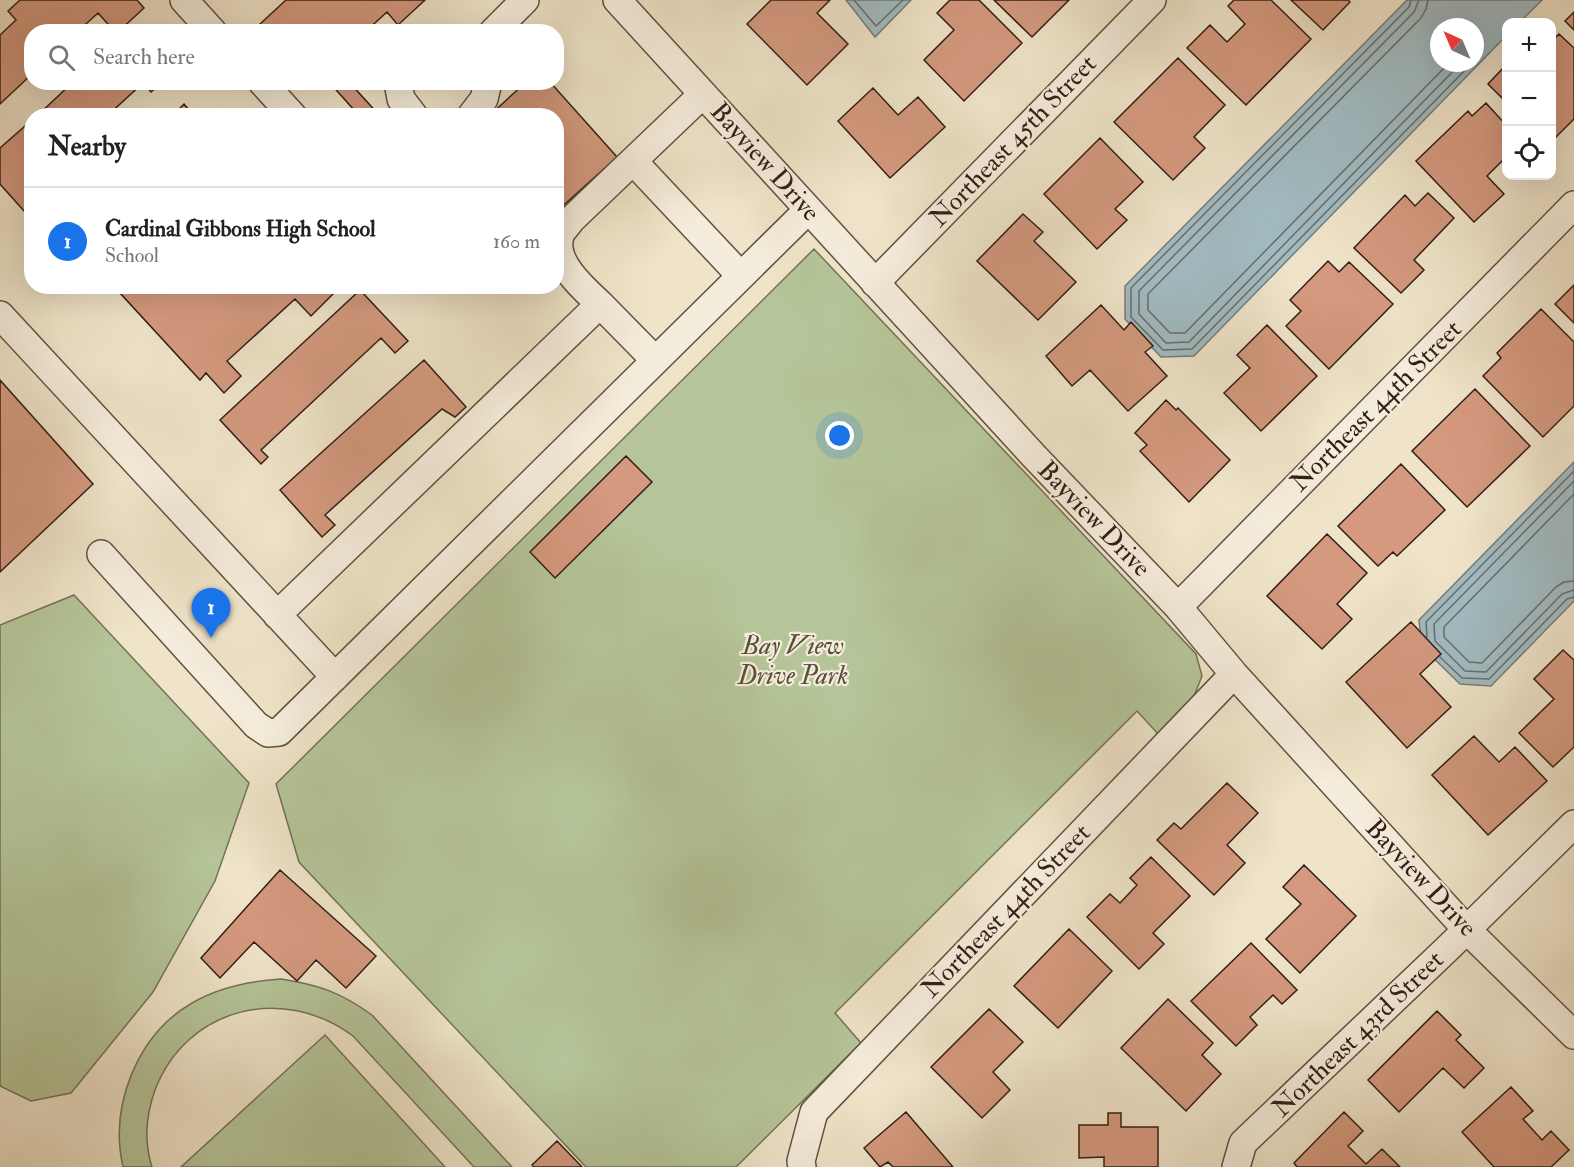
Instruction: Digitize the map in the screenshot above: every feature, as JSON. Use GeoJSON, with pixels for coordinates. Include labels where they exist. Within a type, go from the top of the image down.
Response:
{"type":"FeatureCollection","features":[{"type":"Feature","properties":{"kind":"street"},"geometry":{"type":"LineString","coordinates":[[184,0],[206,24]]}},
{"type":"Feature","properties":{"kind":"street"},"geometry":{"type":"LineString","coordinates":[[501,24],[525,0]]}},
{"type":"Feature","properties":{"kind":"street","name":"Bayview Drive"},"geometry":{"type":"LineString","coordinates":[[616,0],[1033,455],[1178,607],[1234,674],[1467,930],[1574,1035]]}},
{"type":"Feature","properties":{"kind":"street","name":"Northeast 45th Street"},"geometry":{"type":"LineString","coordinates":[[875,283],[1152,0]]}},
{"type":"Feature","properties":{"kind":"street"},"geometry":{"type":"LineString","coordinates":[[269,90],[286,108]]}},
{"type":"Feature","properties":{"kind":"street"},"geometry":{"type":"LineString","coordinates":[[399,90],[401,99],[408,108]]}},
{"type":"Feature","properties":{"kind":"street"},"geometry":{"type":"LineString","coordinates":[[477,108],[484,99],[486,90]]}},
{"type":"Feature","properties":{"kind":"street"},"geometry":{"type":"LineString","coordinates":[[564,230],[571,220],[703,94]]}},
{"type":"Feature","properties":{"kind":"street"},"geometry":{"type":"LineString","coordinates":[[633,161],[741,276]]}},
{"type":"Feature","properties":{"kind":"street","name":"Northeast 44th Street"},"geometry":{"type":"LineString","coordinates":[[1178,607],[1574,205]]}},
{"type":"Feature","properties":{"kind":"street"},"geometry":{"type":"LineString","coordinates":[[101,554],[256,725],[268,733],[279,732],[808,210]]}},
{"type":"Feature","properties":{"kind":"street"},"geometry":{"type":"LineString","coordinates":[[564,263],[571,276],[655,360]]}},
{"type":"Feature","properties":{"kind":"street"},"geometry":{"type":"LineString","coordinates":[[277,615],[600,304]]}},
{"type":"Feature","properties":{"kind":"street"},"geometry":{"type":"LineString","coordinates":[[0,315],[335,677]]}},
{"type":"Feature","properties":{"kind":"street","name":"Northeast 44th Street"},"geometry":{"type":"LineString","coordinates":[[802,1164],[814,1112],[1234,674]]}},
{"type":"Feature","properties":{"kind":"street","name":"Northeast 43rd Street"},"geometry":{"type":"LineString","coordinates":[[1240,1155],[1574,824]]}},
{"type":"Feature","properties":{"kind":"green space","name":"Bay View Drive Park"},"geometry":{"type":"Polygon","coordinates":[[[814,249],[1196,654],[1202,676],[1194,696],[1159,735],[1137,711],[835,1013],[861,1043],[736,1167],[586,1167],[299,862],[276,784],[814,249]]]}},
{"type":"Feature","properties":{"kind":"green space"},"geometry":{"type":"Polygon","coordinates":[[[74,595],[249,783],[215,881],[153,992],[71,1093],[31,1101],[0,1086],[0,625],[74,595]]]}},
{"type":"Feature","properties":{"kind":"green space"},"geometry":{"type":"Polygon","coordinates":[[[281,979],[329,991],[372,1015],[512,1167],[474,1167],[353,1036],[326,1020],[297,1011],[268,1008],[240,1012],[213,1023],[190,1039],[170,1062],[152,1099],[147,1138],[152,1167],[123,1167],[120,1120],[124,1097],[142,1053],[156,1034],[173,1017],[202,997],[246,983],[281,979]]]}},
{"type":"Feature","properties":{"kind":"green space"},"geometry":{"type":"Polygon","coordinates":[[[325,1035],[445,1167],[181,1167],[325,1035]]]}},
{"type":"Feature","properties":{"kind":"water"},"geometry":{"type":"Polygon","coordinates":[[[846,0],[911,0],[875,37],[846,0]]]}},
{"type":"Feature","properties":{"kind":"water"},"geometry":{"type":"Polygon","coordinates":[[[1407,0],[1542,0],[1524,18],[1502,18],[1502,40],[1484,59],[1484,18],[1430,18],[1430,72],[1471,72],[1194,356],[1161,357],[1125,319],[1125,286],[1407,0]]]}},
{"type":"Feature","properties":{"kind":"water"},"geometry":{"type":"Polygon","coordinates":[[[1574,462],[1574,601],[1491,686],[1460,684],[1422,647],[1419,620],[1574,462]]]}},
{"type":"Feature","properties":{"kind":"building"},"geometry":{"type":"Polygon","coordinates":[[[20,0],[137,0],[144,8],[127,24],[108,24],[98,13],[86,24],[24,24],[24,82],[0,104],[0,35],[16,20],[8,11],[20,0]]]}},
{"type":"Feature","properties":{"kind":"building"},"geometry":{"type":"Polygon","coordinates":[[[286,0],[425,0],[399,24],[387,12],[374,24],[260,24],[286,0]]]}},
{"type":"Feature","properties":{"kind":"building"},"geometry":{"type":"Polygon","coordinates":[[[771,0],[830,0],[817,13],[848,44],[807,85],[747,24],[771,0]]]}},
{"type":"Feature","properties":{"kind":"building"},"geometry":{"type":"Polygon","coordinates":[[[950,0],[979,0],[1022,43],[964,101],[924,60],[954,30],[937,13],[950,0]]]}},
{"type":"Feature","properties":{"kind":"building"},"geometry":{"type":"Polygon","coordinates":[[[994,0],[1069,0],[1032,37],[994,0]]]}},
{"type":"Feature","properties":{"kind":"building"},"geometry":{"type":"Polygon","coordinates":[[[1234,0],[1271,0],[1311,39],[1246,105],[1187,48],[1210,25],[1227,42],[1245,24],[1228,6],[1234,0]]]}},
{"type":"Feature","properties":{"kind":"building"},"geometry":{"type":"Polygon","coordinates":[[[1291,0],[1348,0],[1350,2],[1323,30],[1291,0]]]}},
{"type":"Feature","properties":{"kind":"building"},"geometry":{"type":"Polygon","coordinates":[[[1574,12],[1574,30],[1565,21],[1574,12]]]}},
{"type":"Feature","properties":{"kind":"building"},"geometry":{"type":"Polygon","coordinates":[[[1559,34],[1574,48],[1574,119],[1556,137],[1556,72],[1556,37],[1559,34]]]}},
{"type":"Feature","properties":{"kind":"building"},"geometry":{"type":"Polygon","coordinates":[[[1178,58],[1225,105],[1194,137],[1205,148],[1173,180],[1114,122],[1178,58]]]}},
{"type":"Feature","properties":{"kind":"building"},"geometry":{"type":"Polygon","coordinates":[[[1502,69],[1502,98],[1488,84],[1502,69]]]}},
{"type":"Feature","properties":{"kind":"building"},"geometry":{"type":"Polygon","coordinates":[[[873,88],[898,115],[918,97],[945,127],[890,178],[838,121],[873,88]]]}},
{"type":"Feature","properties":{"kind":"building"},"geometry":{"type":"Polygon","coordinates":[[[65,90],[135,90],[116,108],[45,108],[65,90]]]}},
{"type":"Feature","properties":{"kind":"building"},"geometry":{"type":"Polygon","coordinates":[[[336,90],[356,90],[373,108],[352,108],[336,90]]]}},
{"type":"Feature","properties":{"kind":"building"},"geometry":{"type":"Polygon","coordinates":[[[517,90],[557,90],[617,157],[564,205],[564,108],[498,108],[517,90]]]}},
{"type":"Feature","properties":{"kind":"building"},"geometry":{"type":"Polygon","coordinates":[[[1486,103],[1502,121],[1502,161],[1487,176],[1504,194],[1474,222],[1416,161],[1468,111],[1472,116],[1486,103]]]}},
{"type":"Feature","properties":{"kind":"building"},"geometry":{"type":"Polygon","coordinates":[[[24,127],[24,211],[0,184],[0,148],[24,127]]]}},
{"type":"Feature","properties":{"kind":"building"},"geometry":{"type":"Polygon","coordinates":[[[1100,138],[1143,182],[1115,209],[1127,220],[1097,249],[1044,194],[1100,138]]]}},
{"type":"Feature","properties":{"kind":"building"},"geometry":{"type":"Polygon","coordinates":[[[1428,193],[1454,218],[1414,260],[1424,270],[1401,293],[1354,248],[1405,195],[1415,206],[1428,193]]]}},
{"type":"Feature","properties":{"kind":"building"},"geometry":{"type":"Polygon","coordinates":[[[1023,214],[1043,232],[1034,241],[1076,282],[1038,320],[977,261],[1023,214]]]}},
{"type":"Feature","properties":{"kind":"building"},"geometry":{"type":"Polygon","coordinates":[[[1328,261],[1339,272],[1349,262],[1393,304],[1329,369],[1286,326],[1301,311],[1290,300],[1328,261]]]}},
{"type":"Feature","properties":{"kind":"building"},"geometry":{"type":"Polygon","coordinates":[[[1574,285],[1574,323],[1555,304],[1574,285]]]}},
{"type":"Feature","properties":{"kind":"building"},"geometry":{"type":"Polygon","coordinates":[[[121,294],[333,294],[311,316],[295,299],[227,361],[241,376],[224,393],[206,373],[200,380],[121,294]]]}},
{"type":"Feature","properties":{"kind":"building"},"geometry":{"type":"Polygon","coordinates":[[[356,294],[364,294],[408,341],[395,353],[381,338],[261,450],[268,457],[261,464],[220,420],[356,294]]]}},
{"type":"Feature","properties":{"kind":"building"},"geometry":{"type":"Polygon","coordinates":[[[1101,305],[1124,330],[1131,322],[1153,346],[1145,352],[1167,376],[1128,411],[1090,370],[1072,386],[1046,356],[1101,305]]]}},
{"type":"Feature","properties":{"kind":"building"},"geometry":{"type":"Polygon","coordinates":[[[1541,309],[1574,342],[1574,406],[1543,437],[1483,376],[1501,358],[1497,353],[1541,309]]]}},
{"type":"Feature","properties":{"kind":"building"},"geometry":{"type":"Polygon","coordinates":[[[1267,325],[1317,376],[1261,431],[1224,393],[1250,368],[1237,355],[1267,325]]]}},
{"type":"Feature","properties":{"kind":"building"},"geometry":{"type":"Polygon","coordinates":[[[424,360],[466,407],[455,417],[442,409],[325,515],[335,525],[322,537],[280,490],[424,360]]]}},
{"type":"Feature","properties":{"kind":"building"},"geometry":{"type":"Polygon","coordinates":[[[0,380],[93,484],[0,572],[0,380]]]}},
{"type":"Feature","properties":{"kind":"building"},"geometry":{"type":"Polygon","coordinates":[[[1475,389],[1530,446],[1467,507],[1412,451],[1475,389]]]}},
{"type":"Feature","properties":{"kind":"building"},"geometry":{"type":"Polygon","coordinates":[[[1166,400],[1176,410],[1178,408],[1230,460],[1189,502],[1140,451],[1147,445],[1135,433],[1166,400]]]}},
{"type":"Feature","properties":{"kind":"building"},"geometry":{"type":"Polygon","coordinates":[[[626,456],[652,482],[555,578],[530,552],[626,456]]]}},
{"type":"Feature","properties":{"kind":"building"},"geometry":{"type":"Polygon","coordinates":[[[1401,464],[1445,510],[1397,556],[1393,552],[1378,566],[1338,526],[1401,464]]]}},
{"type":"Feature","properties":{"kind":"building"},"geometry":{"type":"Polygon","coordinates":[[[1327,534],[1367,573],[1337,604],[1352,619],[1322,649],[1267,596],[1327,534]]]}},
{"type":"Feature","properties":{"kind":"building"},"geometry":{"type":"Polygon","coordinates":[[[1411,622],[1441,654],[1420,674],[1451,707],[1407,748],[1346,682],[1411,622]]]}},
{"type":"Feature","properties":{"kind":"building"},"geometry":{"type":"Polygon","coordinates":[[[1563,650],[1574,660],[1574,747],[1553,767],[1519,733],[1554,699],[1534,679],[1563,650]]]}},
{"type":"Feature","properties":{"kind":"building"},"geometry":{"type":"Polygon","coordinates":[[[1474,736],[1499,762],[1515,747],[1547,781],[1488,835],[1432,775],[1474,736]]]}},
{"type":"Feature","properties":{"kind":"building"},"geometry":{"type":"Polygon","coordinates":[[[1227,783],[1258,813],[1227,845],[1245,863],[1214,895],[1157,840],[1174,823],[1181,829],[1227,783]]]}},
{"type":"Feature","properties":{"kind":"building"},"geometry":{"type":"Polygon","coordinates":[[[1151,857],[1190,896],[1153,933],[1164,944],[1139,969],[1087,917],[1110,894],[1120,903],[1137,885],[1130,878],[1151,857]]]}},
{"type":"Feature","properties":{"kind":"building"},"geometry":{"type":"Polygon","coordinates":[[[1304,865],[1356,916],[1300,973],[1266,939],[1301,904],[1283,887],[1304,865]]]}},
{"type":"Feature","properties":{"kind":"building"},"geometry":{"type":"Polygon","coordinates":[[[280,870],[376,956],[346,988],[316,960],[297,981],[254,942],[220,978],[201,958],[280,870]]]}},
{"type":"Feature","properties":{"kind":"building"},"geometry":{"type":"Polygon","coordinates":[[[1069,929],[1112,971],[1058,1028],[1014,986],[1069,929]]]}},
{"type":"Feature","properties":{"kind":"building"},"geometry":{"type":"Polygon","coordinates":[[[1251,943],[1297,990],[1282,1004],[1273,995],[1250,1017],[1257,1025],[1236,1046],[1191,1001],[1251,943]]]}},
{"type":"Feature","properties":{"kind":"building"},"geometry":{"type":"Polygon","coordinates":[[[1168,999],[1213,1043],[1202,1055],[1221,1074],[1186,1111],[1121,1048],[1168,999]]]}},
{"type":"Feature","properties":{"kind":"building"},"geometry":{"type":"Polygon","coordinates":[[[989,1009],[1023,1042],[993,1072],[1010,1090],[982,1118],[931,1067],[989,1009]]]}},
{"type":"Feature","properties":{"kind":"building"},"geometry":{"type":"Polygon","coordinates":[[[1437,1011],[1461,1035],[1456,1040],[1484,1068],[1464,1088],[1443,1068],[1399,1112],[1368,1080],[1437,1011]]]}},
{"type":"Feature","properties":{"kind":"building"},"geometry":{"type":"Polygon","coordinates":[[[1511,1087],[1533,1111],[1523,1119],[1542,1140],[1551,1131],[1569,1150],[1551,1167],[1494,1167],[1462,1132],[1511,1087]]]}},
{"type":"Feature","properties":{"kind":"building"},"geometry":{"type":"Polygon","coordinates":[[[906,1112],[953,1167],[893,1167],[888,1162],[880,1167],[864,1148],[906,1112]]]}},
{"type":"Feature","properties":{"kind":"building"},"geometry":{"type":"Polygon","coordinates":[[[1344,1112],[1363,1131],[1348,1146],[1366,1164],[1382,1149],[1400,1167],[1297,1167],[1294,1163],[1344,1112]]]}},
{"type":"Feature","properties":{"kind":"building"},"geometry":{"type":"Polygon","coordinates":[[[1108,1113],[1121,1113],[1121,1127],[1158,1127],[1158,1167],[1104,1167],[1104,1157],[1079,1158],[1079,1125],[1108,1125],[1108,1113]]]}},
{"type":"Feature","properties":{"kind":"building"},"geometry":{"type":"Polygon","coordinates":[[[557,1141],[582,1167],[534,1167],[532,1165],[557,1141]]]}},
{"type":"Feature","properties":{"kind":"place","name":"Cardinal Gibbons High School"},"geometry":{"type":"Point","coordinates":[211,638]}}]}
